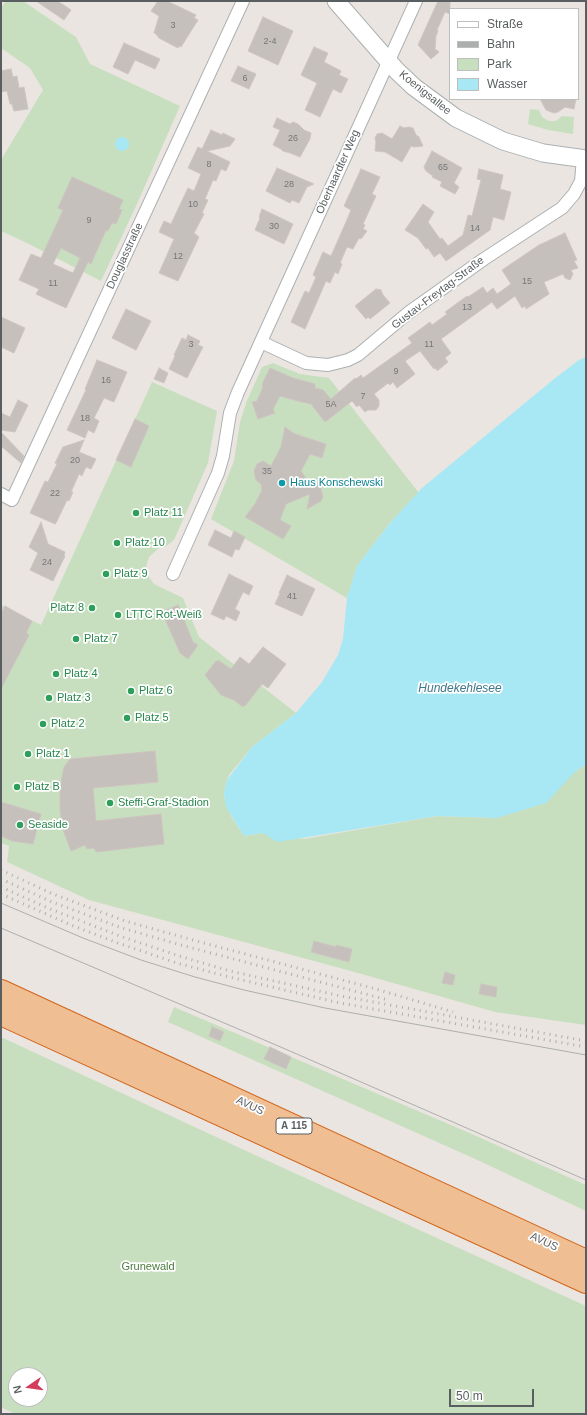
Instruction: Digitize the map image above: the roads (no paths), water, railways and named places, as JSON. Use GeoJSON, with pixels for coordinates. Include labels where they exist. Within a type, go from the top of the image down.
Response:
{"type":"FeatureCollection","features":[{"type":"Feature","properties":{"kind":"highway","name":"AVUS"},"geometry":{"type":"LineString","coordinates":[[1,991],[586,1261]]}},
{"type":"Feature","properties":{"kind":"highway","name":"AVUS"},"geometry":{"type":"LineString","coordinates":[[1,1014],[586,1282]]}},
{"type":"Feature","properties":{"kind":"main road","name":"Koenigsallee"},"geometry":{"type":"LineString","coordinates":[[336,1],[388,62],[424,94],[456,118],[503,141],[543,153],[585,159]]}},
{"type":"Feature","properties":{"kind":"street","name":"Douglasstraße"},"geometry":{"type":"LineString","coordinates":[[1,494],[12,500],[243,1]]}},
{"type":"Feature","properties":{"kind":"street","name":"Oberhaardter Weg"},"geometry":{"type":"LineString","coordinates":[[173,574],[218,473],[223,456],[230,413],[260,342],[416,1]]}},
{"type":"Feature","properties":{"kind":"street","name":"Gustav-Freytag-Straße"},"geometry":{"type":"LineString","coordinates":[[260,342],[306,363],[328,365],[348,360],[358,355],[408,313],[484,259],[562,208],[574,194],[581,181],[585,159]]}},
{"type":"Feature","properties":{"kind":"water"},"geometry":{"type":"Polygon","coordinates":[[[119,137],[125,137],[129,141],[129,147],[125,151],[119,151],[115,147],[115,141],[119,137]]]}},
{"type":"Feature","properties":{"kind":"water","name":"Hundekehlesee"},"geometry":{"type":"Polygon","coordinates":[[[586,357],[586,764],[575,772],[546,803],[497,818],[437,816],[277,842],[263,833],[244,836],[226,807],[224,793],[227,780],[252,747],[296,713],[322,682],[338,655],[343,639],[347,598],[357,566],[390,523],[422,488],[554,379],[579,360],[586,357]]]}},
{"type":"Feature","properties":{"kind":"tram line"},"geometry":{"type":"LineString","coordinates":[[1,903],[83,938],[141,960],[195,977],[244,990],[325,1008],[586,1055]]}},
{"type":"Feature","properties":{"kind":"tram line"},"geometry":{"type":"LineString","coordinates":[[1,928],[283,1048],[586,1180]]}},
{"type":"Feature","properties":{"kind":"railway"},"geometry":{"type":"LineString","coordinates":[[1,870],[53,894],[125,921],[376,989],[453,1012]]}},
{"type":"Feature","properties":{"kind":"railway"},"geometry":{"type":"LineString","coordinates":[[1,879],[52,902],[122,928],[388,1000]]}},
{"type":"Feature","properties":{"kind":"railway"},"geometry":{"type":"LineString","coordinates":[[1,887],[50,909],[120,936],[230,971],[341,996],[586,1041]]}},
{"type":"Feature","properties":{"kind":"railway"},"geometry":{"type":"LineString","coordinates":[[1,894],[71,925],[118,943],[177,963],[229,977],[340,1003],[586,1047]]}},
{"type":"Feature","properties":{"kind":"place","name":"Haus Konschewski"},"geometry":{"type":"Point","coordinates":[282,483]}},
{"type":"Feature","properties":{"kind":"place","name":"Platz 11"},"geometry":{"type":"Point","coordinates":[136,513]}},
{"type":"Feature","properties":{"kind":"place","name":"Platz 10"},"geometry":{"type":"Point","coordinates":[117,543]}},
{"type":"Feature","properties":{"kind":"place","name":"Platz 9"},"geometry":{"type":"Point","coordinates":[106,574]}},
{"type":"Feature","properties":{"kind":"place","name":"Platz 8"},"geometry":{"type":"Point","coordinates":[92,608]}},
{"type":"Feature","properties":{"kind":"place","name":"LTTC Rot-Weiß"},"geometry":{"type":"Point","coordinates":[118,615]}},
{"type":"Feature","properties":{"kind":"place","name":"Platz 7"},"geometry":{"type":"Point","coordinates":[76,639]}},
{"type":"Feature","properties":{"kind":"place","name":"Platz 4"},"geometry":{"type":"Point","coordinates":[56,674]}},
{"type":"Feature","properties":{"kind":"place","name":"Platz 6"},"geometry":{"type":"Point","coordinates":[131,691]}},
{"type":"Feature","properties":{"kind":"place","name":"Platz 3"},"geometry":{"type":"Point","coordinates":[49,698]}},
{"type":"Feature","properties":{"kind":"place","name":"Platz 5"},"geometry":{"type":"Point","coordinates":[127,718]}},
{"type":"Feature","properties":{"kind":"place","name":"Platz 2"},"geometry":{"type":"Point","coordinates":[43,724]}},
{"type":"Feature","properties":{"kind":"place","name":"Platz 1"},"geometry":{"type":"Point","coordinates":[28,754]}},
{"type":"Feature","properties":{"kind":"place","name":"Platz B"},"geometry":{"type":"Point","coordinates":[17,787]}},
{"type":"Feature","properties":{"kind":"place","name":"Steffi-Graf-Stadion"},"geometry":{"type":"Point","coordinates":[110,803]}},
{"type":"Feature","properties":{"kind":"place","name":"Seaside"},"geometry":{"type":"Point","coordinates":[20,825]}},
{"type":"Feature","properties":{"kind":"park label","name":"Grunewald"},"geometry":{"type":"Point","coordinates":[148,1267]}}]}
